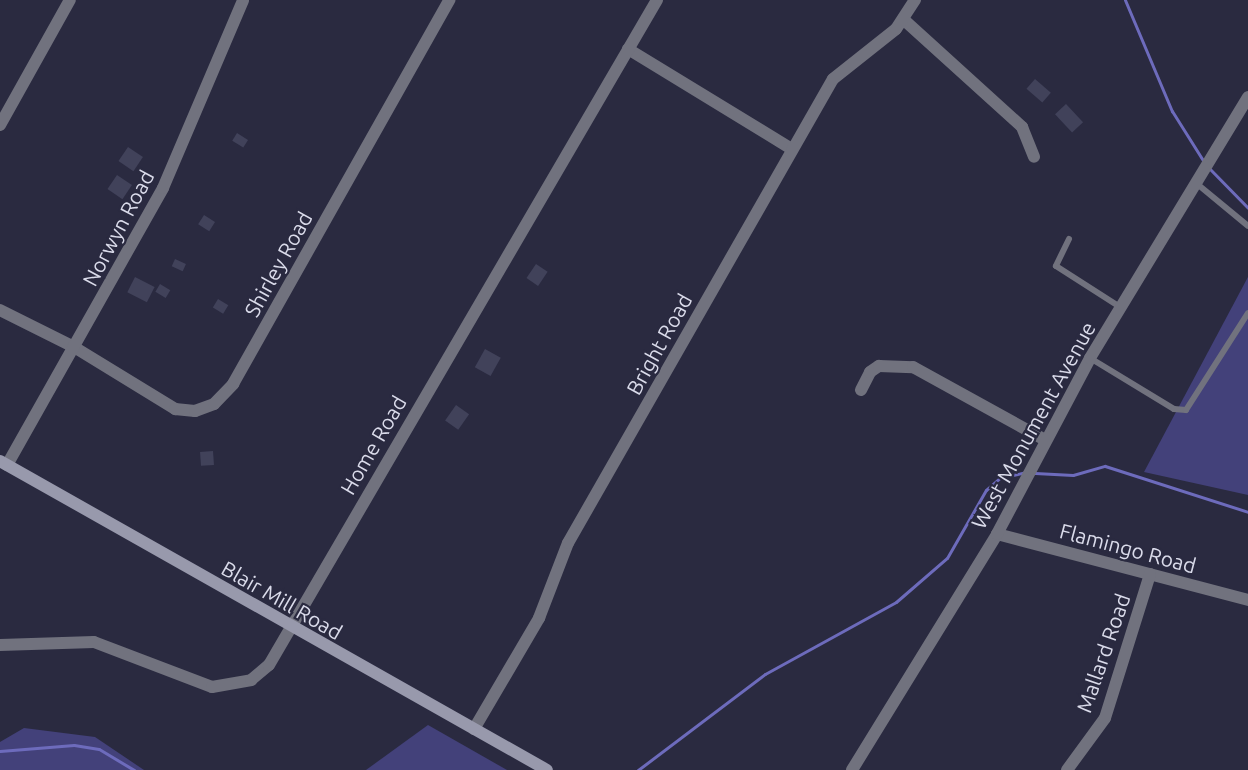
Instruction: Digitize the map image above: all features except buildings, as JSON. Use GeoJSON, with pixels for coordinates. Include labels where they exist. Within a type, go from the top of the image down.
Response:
{"type":"FeatureCollection","features":[{"type":"Feature","properties":{"kind":"main road","name":"Blair Mill Road"},"geometry":{"type":"LineString","coordinates":[[4,463],[291,628],[547,770]]}},
{"type":"Feature","properties":{"kind":"street"},"geometry":{"type":"LineString","coordinates":[[0,125],[70,0]]}},
{"type":"Feature","properties":{"kind":"street","name":"Norwyn Road"},"geometry":{"type":"LineString","coordinates":[[4,463],[74,347],[163,188],[243,0]]}},
{"type":"Feature","properties":{"kind":"street","name":"Shirley Road"},"geometry":{"type":"LineString","coordinates":[[0,310],[74,347],[175,409],[205,408],[222,399],[449,0]]}},
{"type":"Feature","properties":{"kind":"street","name":"Home Road"},"geometry":{"type":"LineString","coordinates":[[0,645],[94,642],[212,687],[234,686],[251,680],[269,664],[657,0]]}},
{"type":"Feature","properties":{"kind":"street","name":"Bright Road"},"geometry":{"type":"LineString","coordinates":[[474,729],[539,618],[572,535],[833,79],[896,29],[915,0]]}},
{"type":"Feature","properties":{"kind":"street"},"geometry":{"type":"LineString","coordinates":[[903,19],[1022,127],[1034,157]]}},
{"type":"Feature","properties":{"kind":"street"},"geometry":{"type":"LineString","coordinates":[[628,49],[792,148]]}},
{"type":"Feature","properties":{"kind":"street","name":"West Monument Avenue"},"geometry":{"type":"LineString","coordinates":[[852,770],[997,534],[1090,358],[1248,97]]}},
{"type":"Feature","properties":{"kind":"street"},"geometry":{"type":"LineString","coordinates":[[861,390],[870,372],[879,366],[913,367],[1045,440]]}},
{"type":"Feature","properties":{"kind":"street","name":"Flamingo Road"},"geometry":{"type":"LineString","coordinates":[[997,534],[1248,600]]}},
{"type":"Feature","properties":{"kind":"street","name":"Mallard Road"},"geometry":{"type":"LineString","coordinates":[[1067,770],[1105,718],[1150,574]]}},
{"type":"Feature","properties":{"kind":"lane"},"geometry":{"type":"LineString","coordinates":[[1197,183],[1248,226]]}},
{"type":"Feature","properties":{"kind":"lane"},"geometry":{"type":"LineString","coordinates":[[1070,239],[1056,266],[1120,307]]}},
{"type":"Feature","properties":{"kind":"lane"},"geometry":{"type":"LineString","coordinates":[[1090,358],[1174,409],[1186,410],[1248,313]]}},
{"type":"Feature","properties":{"kind":"shaded area"},"geometry":{"type":"Polygon","coordinates":[[[1248,277],[1248,495],[1144,472],[1248,277]]]}},
{"type":"Feature","properties":{"kind":"shaded area"},"geometry":{"type":"Polygon","coordinates":[[[428,725],[507,770],[366,770],[428,725]]]}},
{"type":"Feature","properties":{"kind":"shaded area"},"geometry":{"type":"Polygon","coordinates":[[[24,728],[95,737],[144,770],[0,770],[0,742],[24,728]]]}},
{"type":"Feature","properties":{"kind":"waterway"},"geometry":{"type":"LineString","coordinates":[[1125,0],[1172,111],[1204,162]]}},
{"type":"Feature","properties":{"kind":"waterway"},"geometry":{"type":"LineString","coordinates":[[1208,167],[1248,208]]}},
{"type":"Feature","properties":{"kind":"waterway"},"geometry":{"type":"LineString","coordinates":[[1035,473],[1073,475],[1105,466],[1248,512]]}},
{"type":"Feature","properties":{"kind":"waterway"},"geometry":{"type":"LineString","coordinates":[[638,770],[765,674],[896,602],[947,558],[986,490],[1000,478],[1025,472]]}},
{"type":"Feature","properties":{"kind":"waterway"},"geometry":{"type":"LineString","coordinates":[[0,751],[74,745],[99,749],[134,770]]}}]}
